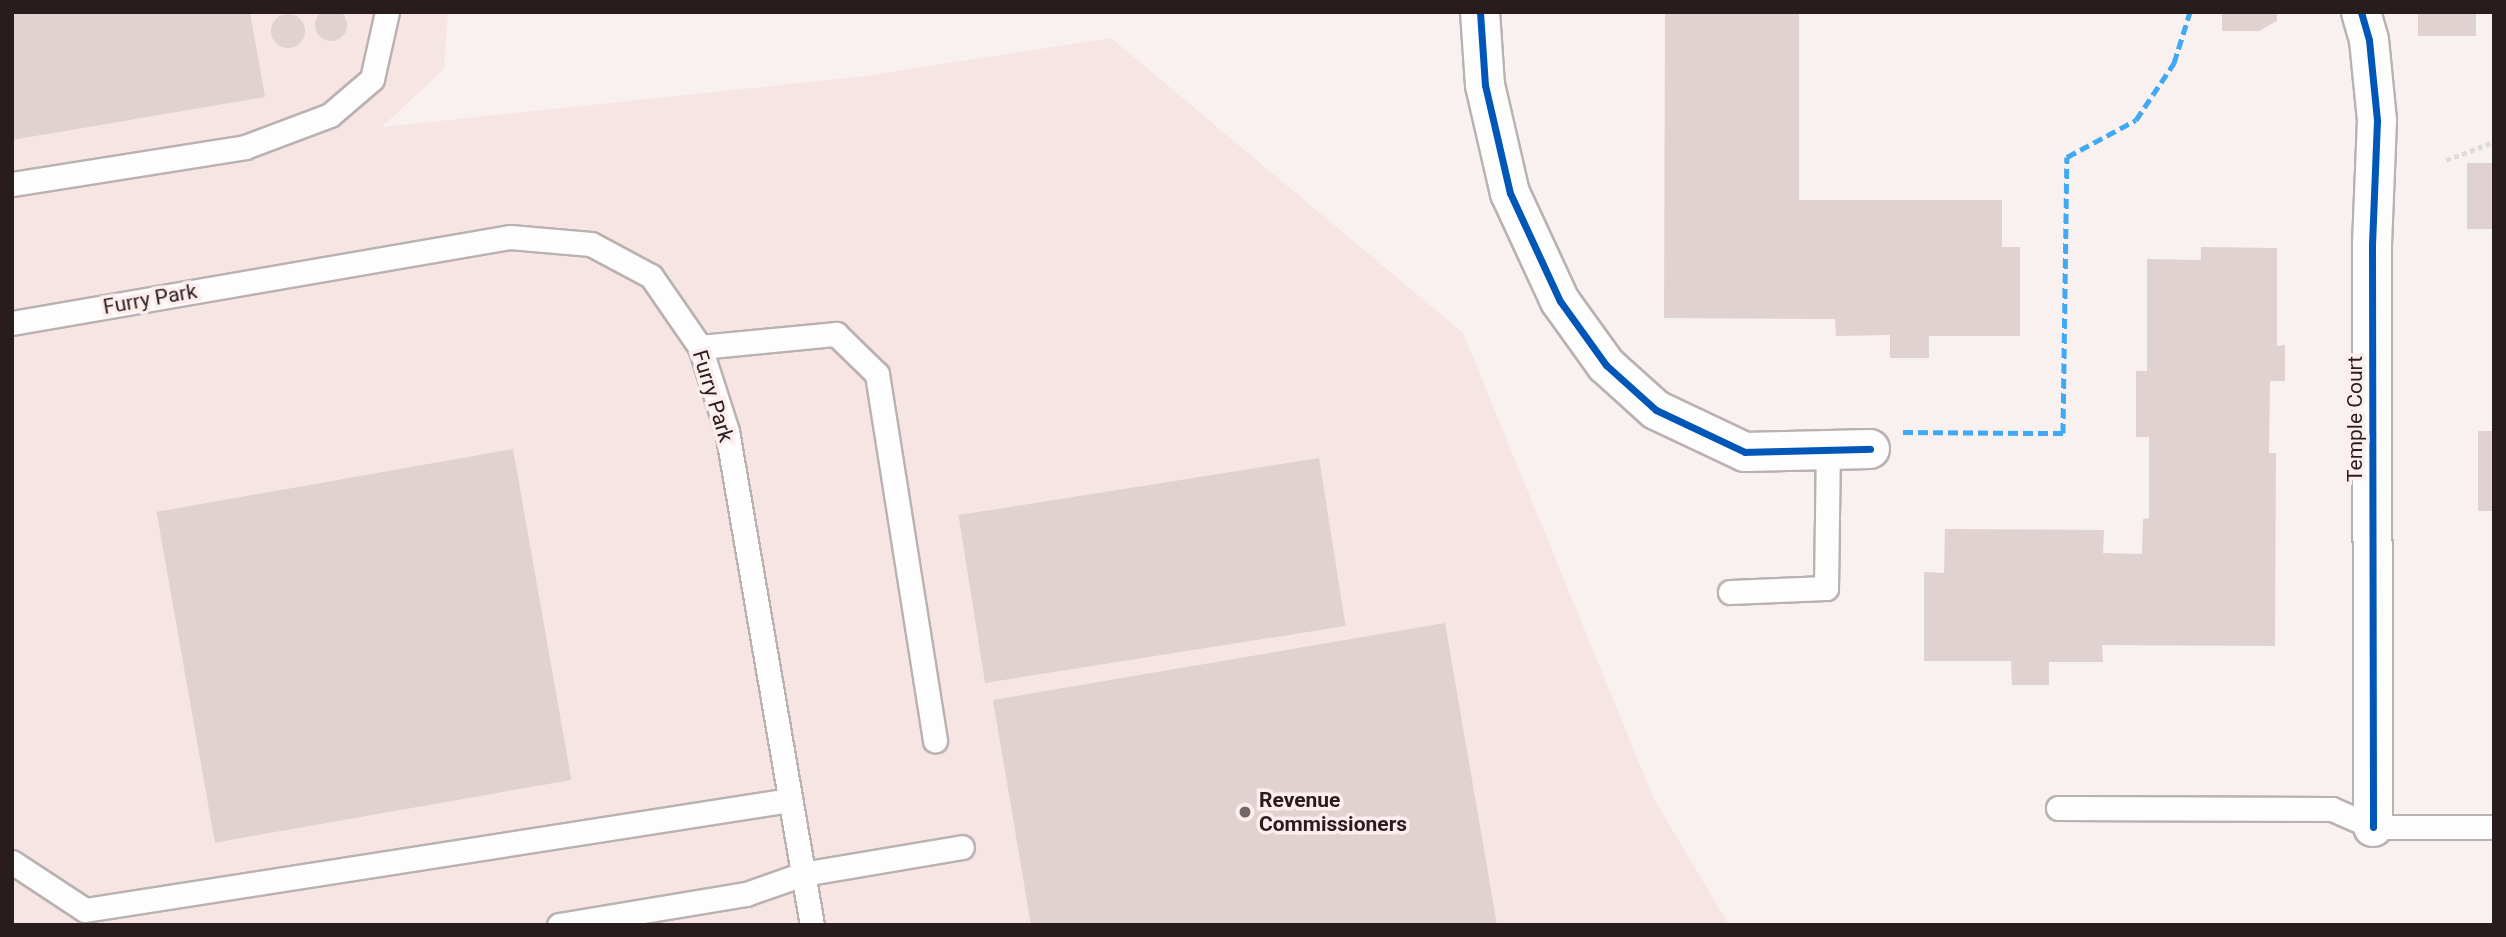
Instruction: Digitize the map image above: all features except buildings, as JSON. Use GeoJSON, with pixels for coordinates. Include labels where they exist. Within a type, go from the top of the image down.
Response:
{"type":"FeatureCollection","features":[{"type":"Feature","properties":{"kind":"street"},"geometry":{"type":"LineString","coordinates":[[1480,12],[1485,85],[1510,193],[1560,301],[1606,365],[1656,410],[1745,452],[1870,449]]}},
{"type":"Feature","properties":{"kind":"street","name":"Temple Court"},"geometry":{"type":"LineString","coordinates":[[2361,12],[2369,40],[2377,120],[2372,245],[2373,827]]}},
{"type":"Feature","properties":{"kind":"lane"},"geometry":{"type":"LineString","coordinates":[[12,184],[245,147],[330,115],[372,79],[387,12]]}},
{"type":"Feature","properties":{"kind":"lane","name":"Furry Park"},"geometry":{"type":"LineString","coordinates":[[12,323],[510,237],[591,244],[651,276],[700,347],[727,431],[812,925]]}},
{"type":"Feature","properties":{"kind":"lane"},"geometry":{"type":"LineString","coordinates":[[700,347],[836,334],[877,374],[935,740]]}},
{"type":"Feature","properties":{"kind":"lane"},"geometry":{"type":"LineString","coordinates":[[1730,592],[1826,589],[1828,450]]}},
{"type":"Feature","properties":{"kind":"lane"},"geometry":{"type":"LineString","coordinates":[[12,862],[85,910],[790,800]]}},
{"type":"Feature","properties":{"kind":"lane"},"geometry":{"type":"LineString","coordinates":[[2058,807],[2332,809],[2373,827],[2494,827]]}},
{"type":"Feature","properties":{"kind":"lane"},"geometry":{"type":"LineString","coordinates":[[559,925],[746,894],[803,873],[962,847]]}},
{"type":"Feature","properties":{"kind":"path"},"geometry":{"type":"LineString","coordinates":[[2446,160],[2494,142]]}},
{"type":"Feature","properties":{"kind":"shaded area"},"geometry":{"type":"Polygon","coordinates":[[[12,12],[448,12],[444,69],[382,127],[865,76],[1111,38],[1463,333],[1654,799],[1729,925],[12,925],[12,12]]]}},
{"type":"Feature","properties":{"kind":"marked path"},"geometry":{"type":"LineString","coordinates":[[1903,432],[2063,433],[2067,157],[2136,120],[2174,63],[2190,12]]}},
{"type":"Feature","properties":{"kind":"cycle path"},"geometry":{"type":"LineString","coordinates":[[1480,12],[1485,85],[1510,193],[1560,301],[1606,365],[1656,410],[1745,452],[1870,449]]}},
{"type":"Feature","properties":{"kind":"cycle path"},"geometry":{"type":"LineString","coordinates":[[2361,12],[2369,40],[2377,120],[2372,245],[2373,827]]}},
{"type":"Feature","properties":{"kind":"place","name":"Revenue Commissioners"},"geometry":{"type":"Point","coordinates":[1245,812]}}]}
